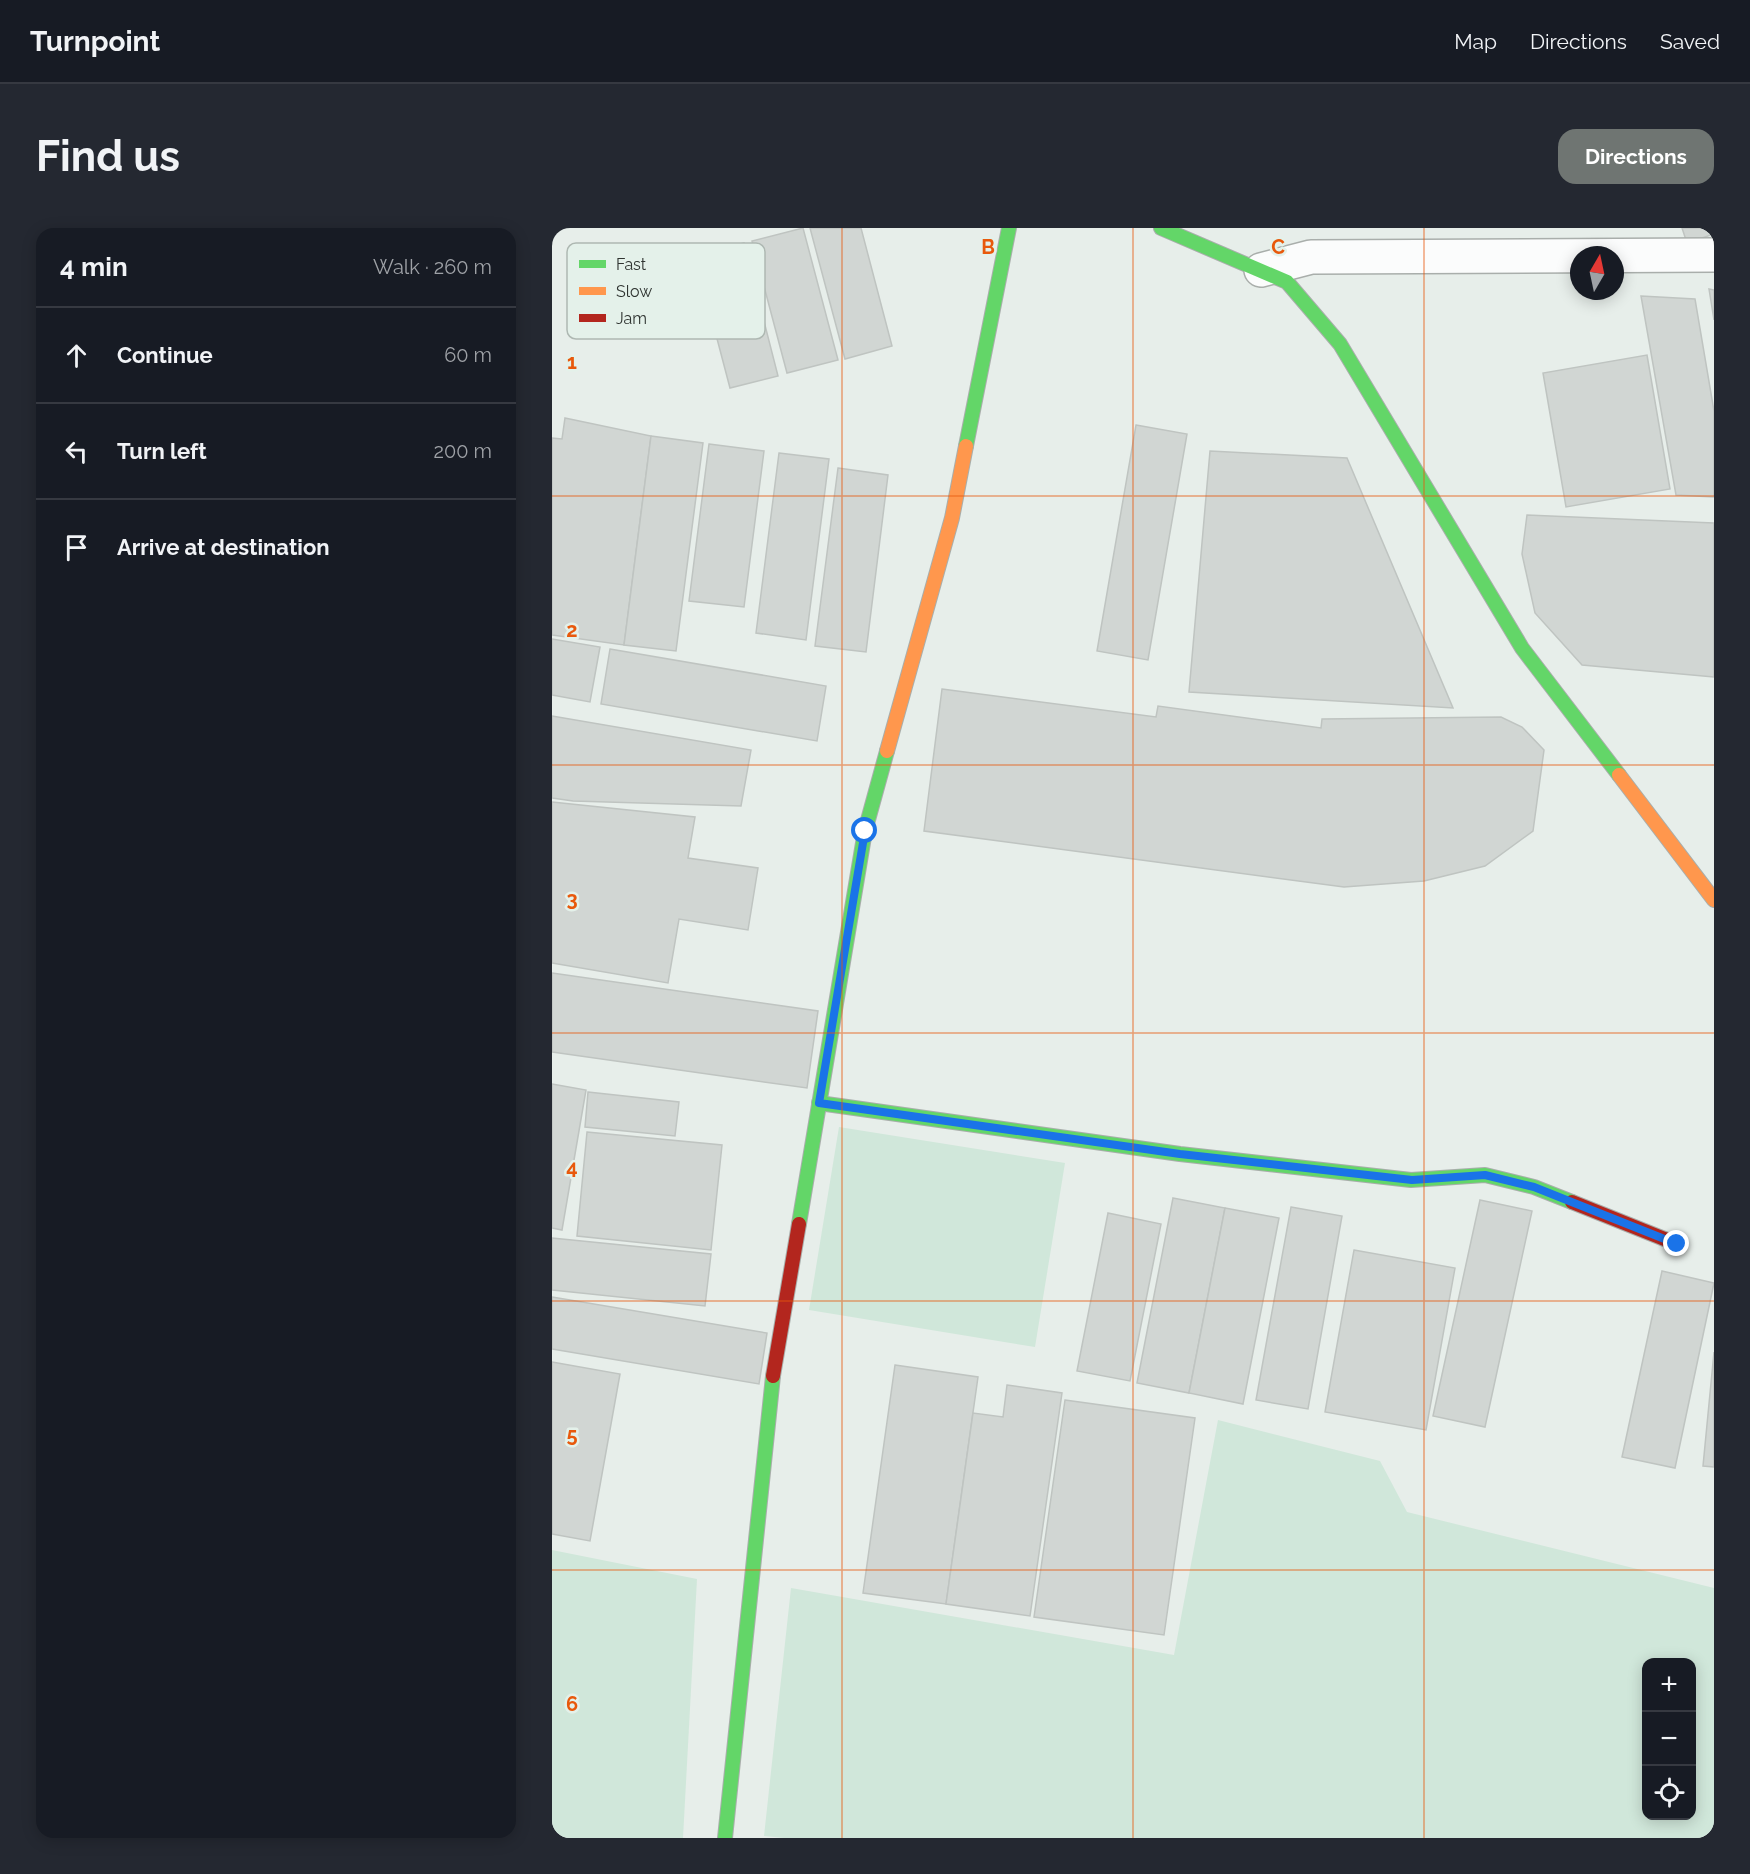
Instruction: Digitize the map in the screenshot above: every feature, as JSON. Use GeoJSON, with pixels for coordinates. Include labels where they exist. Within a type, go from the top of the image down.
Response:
{"type":"FeatureCollection","features":[{"type":"Feature","properties":{"kind":"street"},"geometry":{"type":"LineString","coordinates":[[725,1838],[771,1386],[865,831],[952,518],[1009,228]]}},
{"type":"Feature","properties":{"kind":"street"},"geometry":{"type":"LineString","coordinates":[[1161,228],[1287,282],[1340,345],[1522,648],[1714,900]]}},
{"type":"Feature","properties":{"kind":"street"},"geometry":{"type":"LineString","coordinates":[[1261,270],[1311,257],[1714,255]]}},
{"type":"Feature","properties":{"kind":"street"},"geometry":{"type":"LineString","coordinates":[[819,1103],[1180,1154],[1412,1180],[1485,1175],[1534,1187],[1677,1244]]}},
{"type":"Feature","properties":{"kind":"green space"},"geometry":{"type":"Polygon","coordinates":[[[839,1127],[1065,1163],[1035,1347],[809,1310],[839,1127]]]}},
{"type":"Feature","properties":{"kind":"green space"},"geometry":{"type":"Polygon","coordinates":[[[1218,1420],[1380,1461],[1407,1512],[1714,1588],[1714,1838],[784,1838],[764,1836],[791,1588],[1174,1655],[1218,1420]]]}},
{"type":"Feature","properties":{"kind":"green space"},"geometry":{"type":"Polygon","coordinates":[[[552,1550],[697,1579],[683,1838],[552,1838],[552,1550]]]}},
{"type":"Feature","properties":{"kind":"building"},"geometry":{"type":"Polygon","coordinates":[[[803,228],[838,360],[787,373],[765,290],[765,243],[753,243],[752,241],[803,228]]]}},
{"type":"Feature","properties":{"kind":"building"},"geometry":{"type":"Polygon","coordinates":[[[810,228],[861,228],[892,346],[845,359],[810,228]]]}},
{"type":"Feature","properties":{"kind":"building"},"geometry":{"type":"Polygon","coordinates":[[[1682,228],[1714,228],[1714,234],[1687,243],[1682,228]]]}},
{"type":"Feature","properties":{"kind":"building"},"geometry":{"type":"Polygon","coordinates":[[[1709,289],[1714,290],[1714,320],[1709,289]]]}},
{"type":"Feature","properties":{"kind":"building"},"geometry":{"type":"Polygon","coordinates":[[[1641,296],[1695,299],[1714,411],[1714,497],[1676,495],[1641,296]]]}},
{"type":"Feature","properties":{"kind":"building"},"geometry":{"type":"Polygon","coordinates":[[[765,325],[778,376],[730,388],[717,339],[765,339],[765,325]]]}},
{"type":"Feature","properties":{"kind":"building"},"geometry":{"type":"Polygon","coordinates":[[[1647,355],[1670,489],[1566,507],[1543,373],[1647,355]]]}},
{"type":"Feature","properties":{"kind":"building"},"geometry":{"type":"Polygon","coordinates":[[[565,418],[651,436],[624,645],[552,635],[552,438],[562,439],[565,418]]]}},
{"type":"Feature","properties":{"kind":"building"},"geometry":{"type":"Polygon","coordinates":[[[1136,425],[1187,434],[1148,660],[1097,651],[1136,425]]]}},
{"type":"Feature","properties":{"kind":"building"},"geometry":{"type":"Polygon","coordinates":[[[651,436],[703,443],[676,651],[624,645],[651,436]]]}},
{"type":"Feature","properties":{"kind":"building"},"geometry":{"type":"Polygon","coordinates":[[[709,444],[764,451],[744,607],[689,601],[709,444]]]}},
{"type":"Feature","properties":{"kind":"building"},"geometry":{"type":"Polygon","coordinates":[[[1210,451],[1347,458],[1453,708],[1189,692],[1210,451]]]}},
{"type":"Feature","properties":{"kind":"building"},"geometry":{"type":"Polygon","coordinates":[[[779,453],[829,459],[806,640],[756,633],[779,453]]]}},
{"type":"Feature","properties":{"kind":"building"},"geometry":{"type":"Polygon","coordinates":[[[838,468],[888,475],[866,652],[815,646],[838,468]]]}},
{"type":"Feature","properties":{"kind":"building"},"geometry":{"type":"Polygon","coordinates":[[[1527,515],[1714,523],[1714,677],[1582,665],[1535,613],[1522,554],[1527,515]]]}},
{"type":"Feature","properties":{"kind":"building"},"geometry":{"type":"Polygon","coordinates":[[[552,639],[600,647],[590,702],[552,695],[552,639]]]}},
{"type":"Feature","properties":{"kind":"building"},"geometry":{"type":"Polygon","coordinates":[[[610,649],[826,686],[817,741],[601,704],[610,649]]]}},
{"type":"Feature","properties":{"kind":"building"},"geometry":{"type":"Polygon","coordinates":[[[942,689],[1156,717],[1158,706],[1321,728],[1322,719],[1501,717],[1522,727],[1544,750],[1533,831],[1485,866],[1424,881],[1344,887],[924,831],[942,689]]]}},
{"type":"Feature","properties":{"kind":"building"},"geometry":{"type":"Polygon","coordinates":[[[552,716],[751,750],[741,806],[573,801],[552,798],[552,716]]]}},
{"type":"Feature","properties":{"kind":"building"},"geometry":{"type":"Polygon","coordinates":[[[552,802],[695,817],[688,858],[758,868],[748,930],[679,919],[668,983],[552,963],[552,802]]]}},
{"type":"Feature","properties":{"kind":"building"},"geometry":{"type":"Polygon","coordinates":[[[552,973],[818,1011],[807,1088],[552,1052],[552,973]]]}},
{"type":"Feature","properties":{"kind":"building"},"geometry":{"type":"Polygon","coordinates":[[[552,1084],[586,1090],[562,1230],[552,1228],[552,1084]]]}},
{"type":"Feature","properties":{"kind":"building"},"geometry":{"type":"Polygon","coordinates":[[[588,1092],[679,1102],[675,1136],[585,1127],[588,1092]]]}},
{"type":"Feature","properties":{"kind":"building"},"geometry":{"type":"Polygon","coordinates":[[[587,1132],[722,1145],[711,1250],[577,1236],[587,1132]]]}},
{"type":"Feature","properties":{"kind":"building"},"geometry":{"type":"Polygon","coordinates":[[[1173,1198],[1225,1208],[1189,1393],[1137,1383],[1173,1198]]]}},
{"type":"Feature","properties":{"kind":"building"},"geometry":{"type":"Polygon","coordinates":[[[1480,1200],[1532,1211],[1485,1427],[1433,1416],[1480,1200]]]}},
{"type":"Feature","properties":{"kind":"building"},"geometry":{"type":"Polygon","coordinates":[[[1291,1207],[1342,1216],[1308,1409],[1256,1400],[1291,1207]]]}},
{"type":"Feature","properties":{"kind":"building"},"geometry":{"type":"Polygon","coordinates":[[[1225,1208],[1279,1218],[1243,1404],[1189,1393],[1225,1208]]]}},
{"type":"Feature","properties":{"kind":"building"},"geometry":{"type":"Polygon","coordinates":[[[1108,1213],[1161,1224],[1130,1381],[1077,1371],[1108,1213]]]}},
{"type":"Feature","properties":{"kind":"building"},"geometry":{"type":"Polygon","coordinates":[[[552,1238],[711,1254],[705,1306],[552,1290],[552,1238]]]}},
{"type":"Feature","properties":{"kind":"building"},"geometry":{"type":"Polygon","coordinates":[[[1354,1250],[1455,1268],[1426,1430],[1325,1412],[1354,1250]]]}},
{"type":"Feature","properties":{"kind":"building"},"geometry":{"type":"Polygon","coordinates":[[[1662,1271],[1714,1283],[1675,1468],[1622,1457],[1662,1271]]]}},
{"type":"Feature","properties":{"kind":"building"},"geometry":{"type":"Polygon","coordinates":[[[552,1297],[767,1333],[759,1384],[552,1349],[552,1297]]]}},
{"type":"Feature","properties":{"kind":"building"},"geometry":{"type":"Polygon","coordinates":[[[1714,1352],[1714,1467],[1703,1466],[1714,1352]]]}},
{"type":"Feature","properties":{"kind":"building"},"geometry":{"type":"Polygon","coordinates":[[[552,1362],[620,1374],[590,1541],[552,1534],[552,1362]]]}},
{"type":"Feature","properties":{"kind":"building"},"geometry":{"type":"Polygon","coordinates":[[[895,1365],[978,1377],[946,1604],[863,1593],[895,1365]]]}},
{"type":"Feature","properties":{"kind":"building"},"geometry":{"type":"Polygon","coordinates":[[[1007,1385],[1062,1393],[1030,1616],[946,1604],[973,1413],[1003,1417],[1007,1385]]]}},
{"type":"Feature","properties":{"kind":"building"},"geometry":{"type":"Polygon","coordinates":[[[1065,1400],[1195,1418],[1164,1635],[1034,1617],[1065,1400]]]}},
{"type":"Feature","properties":{"kind":"traffic: fast"},"geometry":{"type":"LineString","coordinates":[[966,446],[1009,228]]}},
{"type":"Feature","properties":{"kind":"traffic: fast"},"geometry":{"type":"LineString","coordinates":[[1161,228],[1287,282],[1340,344],[1522,648],[1619,775]]}},
{"type":"Feature","properties":{"kind":"traffic: fast"},"geometry":{"type":"LineString","coordinates":[[799,1224],[865,831],[887,751]]}},
{"type":"Feature","properties":{"kind":"traffic: fast"},"geometry":{"type":"LineString","coordinates":[[819,1103],[1180,1154],[1411,1180],[1485,1175],[1534,1187],[1572,1202]]}},
{"type":"Feature","properties":{"kind":"traffic: fast"},"geometry":{"type":"LineString","coordinates":[[725,1838],[773,1376]]}},
{"type":"Feature","properties":{"kind":"traffic: slow"},"geometry":{"type":"LineString","coordinates":[[887,751],[952,518],[966,446]]}},
{"type":"Feature","properties":{"kind":"traffic: slow"},"geometry":{"type":"LineString","coordinates":[[1619,775],[1714,900]]}},
{"type":"Feature","properties":{"kind":"traffic: jam"},"geometry":{"type":"LineString","coordinates":[[1572,1202],[1677,1244]]}},
{"type":"Feature","properties":{"kind":"traffic: jam"},"geometry":{"type":"LineString","coordinates":[[773,1376],[799,1224]]}},
{"type":"Feature","properties":{"kind":"route"},"geometry":{"type":"LineString","coordinates":[[865,831],[819,1103],[1180,1154],[1412,1180],[1485,1175],[1534,1187],[1677,1244]]}}]}
